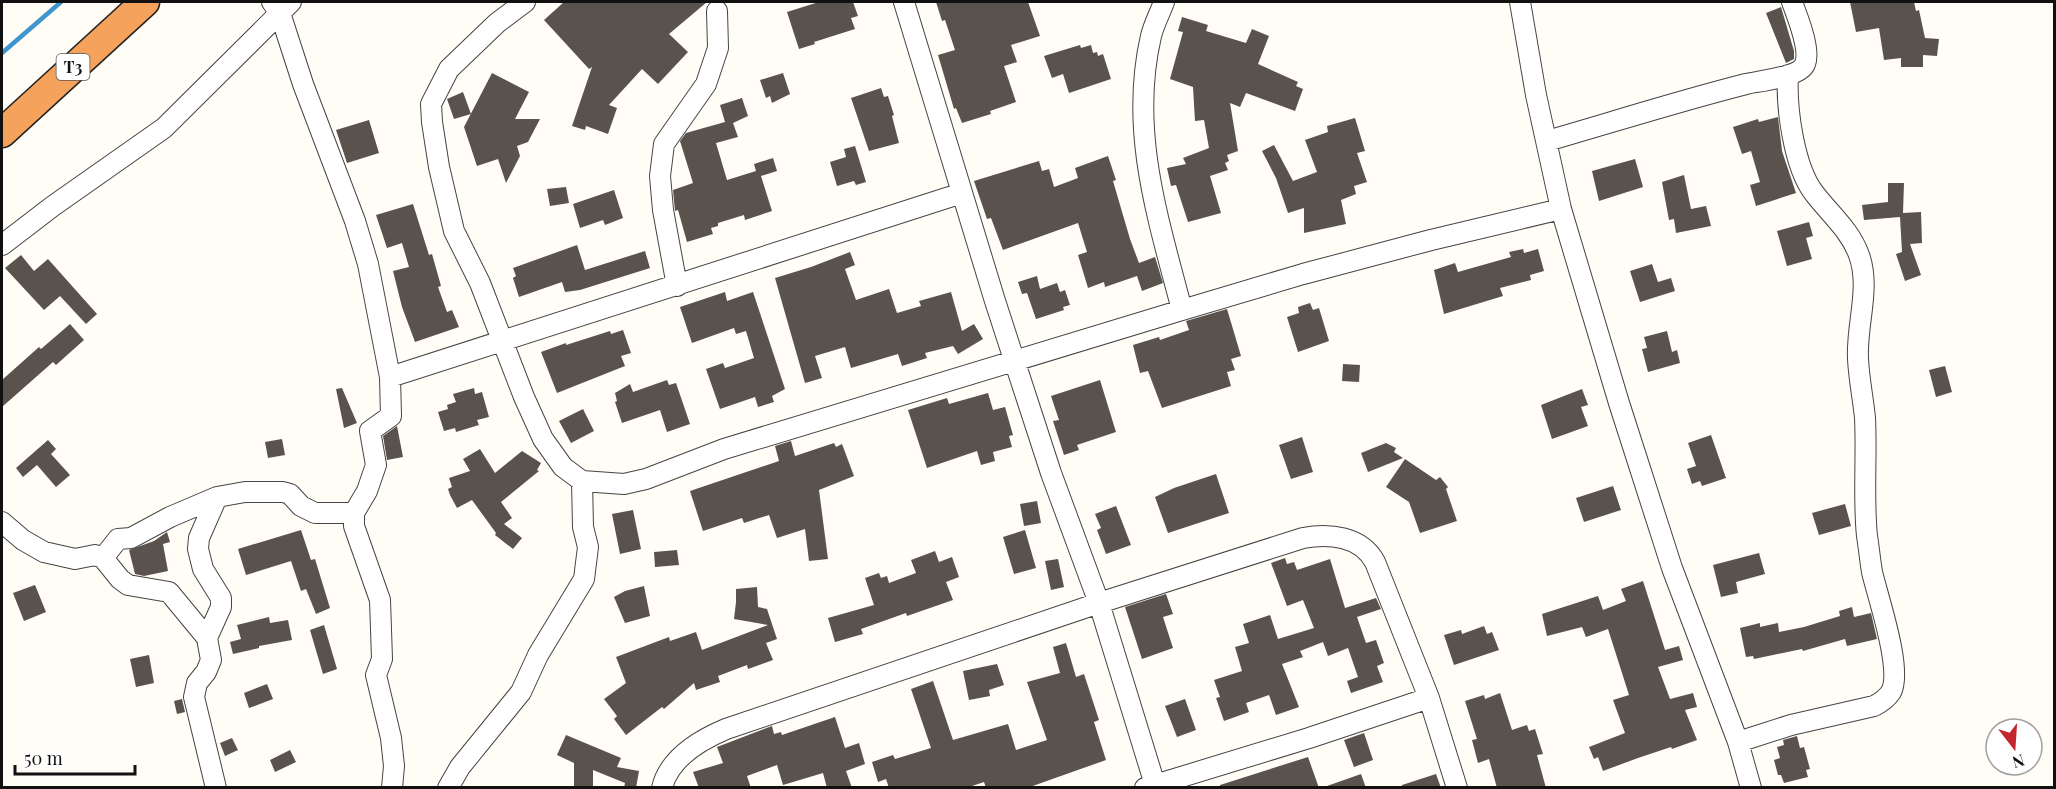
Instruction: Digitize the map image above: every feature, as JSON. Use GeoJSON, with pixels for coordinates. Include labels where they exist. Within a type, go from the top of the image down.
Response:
{"type":"FeatureCollection","features":[{"type":"Feature","properties":{"kind":"highway","name":"T3"},"geometry":{"type":"LineString","coordinates":[[2,133],[145,2]]}},
{"type":"Feature","properties":{"kind":"street"},"geometry":{"type":"LineString","coordinates":[[525,2],[497,23],[449,69],[431,104],[432,122],[439,167],[454,231],[480,283],[501,340],[543,439],[563,467],[582,481],[624,484],[646,479],[724,449],[1182,310],[1431,240],[1561,209]]}},
{"type":"Feature","properties":{"kind":"street"},"geometry":{"type":"LineString","coordinates":[[904,2],[1051,473],[1099,603],[1152,786],[1430,698]]}},
{"type":"Feature","properties":{"kind":"street"},"geometry":{"type":"LineString","coordinates":[[1164,2],[1152,34],[1145,74],[1143,121],[1151,190],[1182,310]]}},
{"type":"Feature","properties":{"kind":"street"},"geometry":{"type":"LineString","coordinates":[[1520,2],[1536,95],[1561,209],[1619,403],[1672,568],[1738,742],[1751,788]]}},
{"type":"Feature","properties":{"kind":"street"},"geometry":{"type":"LineString","coordinates":[[1547,141],[1747,84],[1788,75],[1803,67],[1806,63],[1806,50],[1792,2]]}},
{"type":"Feature","properties":{"kind":"street"},"geometry":{"type":"LineString","coordinates":[[2,245],[164,128],[252,39],[281,5]]}},
{"type":"Feature","properties":{"kind":"street"},"geometry":{"type":"LineString","coordinates":[[281,5],[303,84],[356,221],[374,286],[390,377],[391,416],[370,431],[376,465],[367,491],[354,513],[354,526],[380,600],[382,659],[376,675],[391,738],[394,766],[392,788]]}},
{"type":"Feature","properties":{"kind":"street"},"geometry":{"type":"LineString","coordinates":[[677,286],[662,199],[660,176],[664,144],[706,84],[718,48],[717,11]]}},
{"type":"Feature","properties":{"kind":"street"},"geometry":{"type":"LineString","coordinates":[[1738,742],[1791,725],[1874,706],[1892,692],[1894,676],[1893,652],[1872,569],[1867,529],[1865,418],[1858,359],[1858,329],[1864,288],[1863,271],[1859,255],[1846,229],[1816,196],[1802,174],[1787,99],[1788,75]]}},
{"type":"Feature","properties":{"kind":"street"},"geometry":{"type":"LineString","coordinates":[[390,377],[962,193]]}},
{"type":"Feature","properties":{"kind":"street"},"geometry":{"type":"LineString","coordinates":[[448,788],[460,767],[520,692],[538,655],[584,579],[588,547],[583,527],[582,481]]}},
{"type":"Feature","properties":{"kind":"street"},"geometry":{"type":"LineString","coordinates":[[103,558],[118,539],[131,538],[170,517],[217,497],[275,490],[290,494],[302,506],[315,513],[354,513]]}},
{"type":"Feature","properties":{"kind":"street"},"geometry":{"type":"LineString","coordinates":[[207,638],[221,607],[221,598],[200,559],[199,538],[217,497]]}},
{"type":"Feature","properties":{"kind":"street"},"geometry":{"type":"LineString","coordinates":[[2,522],[23,540],[44,552],[75,559],[95,555],[103,558],[128,585],[166,590],[172,594],[207,638],[211,660],[197,683],[194,697],[216,788]]}},
{"type":"Feature","properties":{"kind":"street"},"geometry":{"type":"LineString","coordinates":[[661,787],[675,763],[695,744],[711,735],[1099,603],[1318,535],[1343,538],[1371,554],[1376,562],[1430,698],[1457,788]]}},
{"type":"Feature","properties":{"kind":"building"},"geometry":{"type":"Polygon","coordinates":[[[564,2],[707,2],[669,34],[688,52],[658,84],[642,69],[609,105],[617,108],[608,134],[586,126],[585,130],[572,126],[592,67],[589,69],[544,20],[564,2]]]}},
{"type":"Feature","properties":{"kind":"building"},"geometry":{"type":"Polygon","coordinates":[[[819,2],[853,2],[858,16],[851,18],[855,29],[799,49],[787,12],[819,2]]]}},
{"type":"Feature","properties":{"kind":"building"},"geometry":{"type":"Polygon","coordinates":[[[936,2],[1028,2],[1040,36],[1011,45],[1017,62],[1004,66],[1016,102],[990,111],[991,114],[962,123],[956,108],[954,109],[938,55],[955,50],[936,2]]]}},
{"type":"Feature","properties":{"kind":"building"},"geometry":{"type":"Polygon","coordinates":[[[1850,2],[1914,2],[1916,11],[1919,10],[1925,38],[1939,39],[1937,56],[1923,55],[1923,67],[1901,67],[1901,58],[1884,60],[1879,28],[1856,32],[1850,2]]]}},
{"type":"Feature","properties":{"kind":"building"},"geometry":{"type":"Polygon","coordinates":[[[1781,7],[1794,51],[1794,59],[1786,63],[1766,13],[1781,7]]]}},
{"type":"Feature","properties":{"kind":"building"},"geometry":{"type":"Polygon","coordinates":[[[1182,17],[1208,25],[1206,31],[1246,43],[1252,29],[1269,36],[1258,64],[1298,82],[1296,86],[1303,89],[1295,111],[1246,93],[1240,107],[1230,103],[1238,151],[1227,155],[1229,161],[1225,163],[1228,170],[1210,176],[1221,213],[1188,222],[1176,185],[1171,186],[1167,168],[1186,164],[1183,158],[1209,148],[1204,120],[1195,121],[1193,87],[1170,79],[1183,32],[1178,31],[1182,17]]]}},
{"type":"Feature","properties":{"kind":"building"},"geometry":{"type":"Polygon","coordinates":[[[1080,45],[1081,48],[1091,45],[1093,53],[1097,52],[1098,56],[1103,54],[1111,79],[1069,93],[1063,74],[1052,78],[1044,56],[1080,45]]]}},
{"type":"Feature","properties":{"kind":"building"},"geometry":{"type":"Polygon","coordinates":[[[492,73],[529,92],[515,119],[540,119],[528,142],[517,146],[520,156],[506,183],[498,159],[477,166],[464,127],[492,73]]]}},
{"type":"Feature","properties":{"kind":"building"},"geometry":{"type":"Polygon","coordinates":[[[783,73],[790,94],[772,103],[770,96],[766,98],[760,80],[783,73]]]}},
{"type":"Feature","properties":{"kind":"building"},"geometry":{"type":"Polygon","coordinates":[[[881,88],[884,97],[888,96],[899,143],[869,151],[851,98],[881,88]]]}},
{"type":"Feature","properties":{"kind":"building"},"geometry":{"type":"Polygon","coordinates":[[[463,92],[471,114],[454,119],[447,99],[463,92]]]}},
{"type":"Feature","properties":{"kind":"building"},"geometry":{"type":"Polygon","coordinates":[[[742,98],[748,116],[733,123],[738,137],[716,143],[727,180],[756,171],[754,164],[773,158],[777,171],[761,176],[772,211],[745,220],[744,215],[718,223],[718,226],[711,228],[713,234],[687,242],[678,210],[675,211],[673,190],[693,183],[680,141],[686,133],[725,122],[720,105],[742,98]]]}},
{"type":"Feature","properties":{"kind":"building"},"geometry":{"type":"Polygon","coordinates":[[[1778,117],[1782,151],[1796,193],[1756,206],[1750,185],[1760,182],[1751,151],[1742,154],[1733,127],[1758,119],[1759,122],[1778,117]]]}},
{"type":"Feature","properties":{"kind":"building"},"geometry":{"type":"Polygon","coordinates":[[[1355,118],[1365,151],[1357,153],[1367,182],[1354,186],[1356,194],[1341,200],[1346,224],[1304,233],[1304,208],[1288,213],[1276,178],[1262,151],[1274,145],[1293,181],[1317,172],[1305,140],[1328,132],[1327,126],[1355,118]]]}},
{"type":"Feature","properties":{"kind":"building"},"geometry":{"type":"Polygon","coordinates":[[[369,120],[379,153],[347,163],[336,130],[369,120]]]}},
{"type":"Feature","properties":{"kind":"building"},"geometry":{"type":"Polygon","coordinates":[[[855,146],[866,182],[856,185],[854,181],[837,186],[830,162],[846,157],[844,149],[855,146]]]}},
{"type":"Feature","properties":{"kind":"building"},"geometry":{"type":"Polygon","coordinates":[[[1108,156],[1116,180],[1113,181],[1139,263],[1155,257],[1163,283],[1142,291],[1137,276],[1105,287],[1104,282],[1088,288],[1078,255],[1087,252],[1078,223],[1003,250],[991,218],[987,219],[974,181],[1039,161],[1042,171],[1049,169],[1054,187],[1078,178],[1075,168],[1108,156]]]}},
{"type":"Feature","properties":{"kind":"building"},"geometry":{"type":"Polygon","coordinates":[[[1635,159],[1643,187],[1599,201],[1592,171],[1635,159]]]}},
{"type":"Feature","properties":{"kind":"building"},"geometry":{"type":"Polygon","coordinates":[[[1684,175],[1691,209],[1706,206],[1711,226],[1676,233],[1674,219],[1669,220],[1662,182],[1684,175]]]}},
{"type":"Feature","properties":{"kind":"building"},"geometry":{"type":"Polygon","coordinates":[[[1888,183],[1904,183],[1903,213],[1921,212],[1922,243],[1910,244],[1921,275],[1905,281],[1896,254],[1902,252],[1900,217],[1864,220],[1862,205],[1888,202],[1888,183]]]}},
{"type":"Feature","properties":{"kind":"building"},"geometry":{"type":"Polygon","coordinates":[[[566,187],[569,203],[550,206],[547,189],[566,187]]]}},
{"type":"Feature","properties":{"kind":"building"},"geometry":{"type":"Polygon","coordinates":[[[614,190],[623,218],[605,225],[603,220],[580,228],[573,204],[614,190]]]}},
{"type":"Feature","properties":{"kind":"building"},"geometry":{"type":"Polygon","coordinates":[[[413,204],[429,255],[432,254],[441,286],[438,287],[447,312],[452,310],[459,327],[415,342],[402,307],[393,271],[409,267],[402,243],[387,248],[376,215],[413,204]]]}},
{"type":"Feature","properties":{"kind":"building"},"geometry":{"type":"Polygon","coordinates":[[[1809,222],[1813,236],[1806,238],[1812,259],[1787,266],[1777,231],[1809,222]]]}},
{"type":"Feature","properties":{"kind":"building"},"geometry":{"type":"Polygon","coordinates":[[[577,245],[585,270],[645,251],[650,268],[580,290],[565,292],[562,282],[519,297],[513,278],[516,276],[513,268],[577,245]]]}},
{"type":"Feature","properties":{"kind":"building"},"geometry":{"type":"Polygon","coordinates":[[[1523,249],[1524,253],[1538,249],[1544,271],[1530,275],[1531,280],[1500,288],[1503,296],[1444,314],[1434,270],[1455,263],[1458,272],[1511,257],[1509,252],[1523,249]]]}},
{"type":"Feature","properties":{"kind":"building"},"geometry":{"type":"Polygon","coordinates":[[[850,252],[855,265],[845,269],[856,300],[889,289],[897,313],[921,306],[919,301],[951,292],[962,331],[974,324],[983,339],[958,354],[953,346],[925,353],[927,358],[902,366],[898,354],[851,368],[845,347],[815,356],[822,378],[805,383],[775,278],[850,252]]]}},
{"type":"Feature","properties":{"kind":"building"},"geometry":{"type":"Polygon","coordinates":[[[21,255],[34,271],[48,259],[97,314],[86,324],[60,296],[44,310],[5,268],[21,255]]]}},
{"type":"Feature","properties":{"kind":"building"},"geometry":{"type":"Polygon","coordinates":[[[1652,264],[1658,282],[1671,278],[1675,291],[1640,302],[1630,271],[1652,264]]]}},
{"type":"Feature","properties":{"kind":"building"},"geometry":{"type":"Polygon","coordinates":[[[1037,276],[1040,289],[1057,283],[1060,292],[1065,290],[1070,305],[1063,307],[1064,310],[1036,319],[1027,293],[1022,294],[1018,282],[1037,276]]]}},
{"type":"Feature","properties":{"kind":"building"},"geometry":{"type":"Polygon","coordinates":[[[725,292],[727,301],[753,292],[785,389],[772,396],[774,402],[758,407],[755,397],[720,409],[706,369],[723,363],[725,368],[754,358],[746,331],[736,334],[734,328],[692,343],[680,307],[725,292]]]}},
{"type":"Feature","properties":{"kind":"building"},"geometry":{"type":"Polygon","coordinates":[[[1310,303],[1313,310],[1319,308],[1329,341],[1298,352],[1287,317],[1299,313],[1298,307],[1310,303]]]}},
{"type":"Feature","properties":{"kind":"building"},"geometry":{"type":"Polygon","coordinates":[[[1227,309],[1241,356],[1231,359],[1235,370],[1227,372],[1231,386],[1162,408],[1148,371],[1140,373],[1133,345],[1159,337],[1160,340],[1189,330],[1186,321],[1227,309]]]}},
{"type":"Feature","properties":{"kind":"building"},"geometry":{"type":"Polygon","coordinates":[[[70,324],[84,340],[56,365],[53,362],[2,407],[2,380],[39,347],[41,349],[70,324]]]}},
{"type":"Feature","properties":{"kind":"building"},"geometry":{"type":"Polygon","coordinates":[[[623,330],[631,353],[621,356],[625,366],[557,393],[541,352],[610,331],[611,334],[623,330]]]}},
{"type":"Feature","properties":{"kind":"building"},"geometry":{"type":"Polygon","coordinates":[[[1667,331],[1672,352],[1677,350],[1680,363],[1648,372],[1642,349],[1647,348],[1644,337],[1667,331]]]}},
{"type":"Feature","properties":{"kind":"building"},"geometry":{"type":"Polygon","coordinates":[[[1343,364],[1360,365],[1359,382],[1342,381],[1343,364]]]}},
{"type":"Feature","properties":{"kind":"building"},"geometry":{"type":"Polygon","coordinates":[[[1945,366],[1952,392],[1936,397],[1929,370],[1945,366]]]}},
{"type":"Feature","properties":{"kind":"building"},"geometry":{"type":"Polygon","coordinates":[[[667,380],[669,385],[676,383],[690,424],[667,432],[660,410],[622,423],[615,402],[617,401],[615,393],[630,384],[633,392],[667,380]]]}},
{"type":"Feature","properties":{"kind":"building"},"geometry":{"type":"Polygon","coordinates":[[[1100,380],[1116,432],[1077,445],[1079,450],[1064,455],[1053,421],[1059,420],[1051,396],[1100,380]]]}},
{"type":"Feature","properties":{"kind":"building"},"geometry":{"type":"Polygon","coordinates":[[[342,388],[357,423],[344,428],[336,389],[342,388]]]}},
{"type":"Feature","properties":{"kind":"building"},"geometry":{"type":"Polygon","coordinates":[[[474,388],[475,394],[482,392],[489,417],[477,420],[479,425],[456,432],[455,428],[444,431],[438,412],[448,409],[447,405],[456,402],[453,394],[474,388]]]}},
{"type":"Feature","properties":{"kind":"building"},"geometry":{"type":"Polygon","coordinates":[[[1582,389],[1588,405],[1581,407],[1588,426],[1552,439],[1541,405],[1582,389]]]}},
{"type":"Feature","properties":{"kind":"building"},"geometry":{"type":"Polygon","coordinates":[[[988,393],[993,410],[1005,407],[1013,435],[1009,436],[1012,447],[993,452],[995,461],[981,465],[977,451],[927,468],[908,410],[947,398],[949,404],[988,393]]]}},
{"type":"Feature","properties":{"kind":"building"},"geometry":{"type":"Polygon","coordinates":[[[583,409],[594,431],[571,443],[559,421],[583,409]]]}},
{"type":"Feature","properties":{"kind":"building"},"geometry":{"type":"Polygon","coordinates":[[[397,426],[403,457],[387,460],[383,436],[397,426]]]}},
{"type":"Feature","properties":{"kind":"building"},"geometry":{"type":"Polygon","coordinates":[[[1711,435],[1726,478],[1702,486],[1700,481],[1692,484],[1687,469],[1696,466],[1688,443],[1711,435]]]}},
{"type":"Feature","properties":{"kind":"building"},"geometry":{"type":"Polygon","coordinates":[[[1302,437],[1313,472],[1291,479],[1279,445],[1302,437]]]}},
{"type":"Feature","properties":{"kind":"building"},"geometry":{"type":"Polygon","coordinates":[[[282,439],[285,455],[268,458],[265,442],[282,439]]]}},
{"type":"Feature","properties":{"kind":"building"},"geometry":{"type":"Polygon","coordinates":[[[48,440],[56,449],[51,454],[70,475],[56,487],[37,465],[23,477],[16,468],[48,440]]]}},
{"type":"Feature","properties":{"kind":"building"},"geometry":{"type":"Polygon","coordinates":[[[791,441],[795,456],[834,443],[836,447],[842,444],[854,476],[819,490],[828,559],[809,561],[805,529],[777,538],[769,515],[744,523],[742,518],[703,531],[690,491],[779,461],[775,446],[791,441]]]}},
{"type":"Feature","properties":{"kind":"building"},"geometry":{"type":"Polygon","coordinates":[[[1386,443],[1396,448],[1394,452],[1403,458],[1368,472],[1361,453],[1386,443]]]}},
{"type":"Feature","properties":{"kind":"building"},"geometry":{"type":"Polygon","coordinates":[[[480,449],[495,473],[522,451],[541,463],[537,470],[539,471],[501,502],[512,518],[504,524],[522,538],[513,549],[495,535],[496,533],[472,500],[457,508],[448,489],[452,487],[449,478],[470,471],[463,459],[480,449]]]}},
{"type":"Feature","properties":{"kind":"building"},"geometry":{"type":"Polygon","coordinates":[[[1405,459],[1436,480],[1440,477],[1448,487],[1446,489],[1457,521],[1420,533],[1409,502],[1386,487],[1405,459]]]}},
{"type":"Feature","properties":{"kind":"building"},"geometry":{"type":"Polygon","coordinates":[[[1216,474],[1229,513],[1168,533],[1155,497],[1216,474]]]}},
{"type":"Feature","properties":{"kind":"building"},"geometry":{"type":"Polygon","coordinates":[[[1613,486],[1621,510],[1584,522],[1576,498],[1613,486]]]}},
{"type":"Feature","properties":{"kind":"building"},"geometry":{"type":"Polygon","coordinates":[[[1037,501],[1041,523],[1024,526],[1020,504],[1037,501]]]}},
{"type":"Feature","properties":{"kind":"building"},"geometry":{"type":"Polygon","coordinates":[[[1845,504],[1851,526],[1819,535],[1812,513],[1845,504]]]}},
{"type":"Feature","properties":{"kind":"building"},"geometry":{"type":"Polygon","coordinates":[[[1116,506],[1131,545],[1106,554],[1097,530],[1101,528],[1095,514],[1116,506]]]}},
{"type":"Feature","properties":{"kind":"building"},"geometry":{"type":"Polygon","coordinates":[[[633,510],[641,549],[620,554],[612,514],[633,510]]]}},
{"type":"Feature","properties":{"kind":"building"},"geometry":{"type":"Polygon","coordinates":[[[301,530],[311,560],[315,559],[330,608],[316,614],[306,589],[301,591],[291,561],[246,575],[238,549],[301,530]]]}},
{"type":"Feature","properties":{"kind":"building"},"geometry":{"type":"Polygon","coordinates":[[[1025,530],[1036,568],[1014,574],[1003,537],[1025,530]]]}},
{"type":"Feature","properties":{"kind":"building"},"geometry":{"type":"Polygon","coordinates":[[[167,532],[170,542],[163,544],[168,571],[144,576],[135,574],[129,550],[154,541],[167,532]]]}},
{"type":"Feature","properties":{"kind":"building"},"geometry":{"type":"Polygon","coordinates":[[[677,550],[679,565],[655,567],[654,552],[677,550]]]}},
{"type":"Feature","properties":{"kind":"building"},"geometry":{"type":"Polygon","coordinates":[[[935,551],[939,562],[952,557],[959,577],[946,582],[953,600],[861,629],[863,634],[835,642],[828,618],[874,605],[865,578],[879,573],[881,578],[887,576],[889,583],[916,573],[911,560],[935,551]]]}},
{"type":"Feature","properties":{"kind":"building"},"geometry":{"type":"Polygon","coordinates":[[[1759,553],[1765,574],[1736,582],[1738,593],[1721,597],[1713,565],[1759,553]]]}},
{"type":"Feature","properties":{"kind":"building"},"geometry":{"type":"Polygon","coordinates":[[[1285,558],[1287,564],[1294,562],[1297,570],[1330,559],[1345,608],[1376,598],[1381,609],[1357,617],[1366,643],[1376,640],[1384,663],[1377,666],[1383,682],[1351,693],[1347,681],[1358,677],[1348,648],[1328,656],[1323,642],[1300,651],[1303,657],[1282,664],[1299,707],[1276,715],[1269,695],[1246,703],[1249,712],[1224,721],[1216,698],[1220,697],[1214,680],[1242,671],[1235,647],[1249,643],[1243,624],[1270,615],[1278,639],[1314,628],[1303,600],[1287,606],[1271,563],[1285,558]]]}},
{"type":"Feature","properties":{"kind":"building"},"geometry":{"type":"Polygon","coordinates":[[[1058,559],[1064,587],[1051,590],[1045,561],[1058,559]]]}},
{"type":"Feature","properties":{"kind":"building"},"geometry":{"type":"Polygon","coordinates":[[[1643,581],[1665,650],[1679,646],[1683,660],[1658,667],[1670,699],[1693,693],[1697,707],[1685,710],[1697,740],[1603,771],[1598,757],[1594,759],[1589,747],[1625,733],[1613,700],[1629,695],[1608,629],[1586,637],[1582,627],[1547,636],[1542,614],[1598,596],[1603,610],[1626,601],[1621,589],[1643,581]]]}},
{"type":"Feature","properties":{"kind":"building"},"geometry":{"type":"Polygon","coordinates":[[[35,585],[46,612],[24,621],[13,593],[35,585]]]}},
{"type":"Feature","properties":{"kind":"building"},"geometry":{"type":"Polygon","coordinates":[[[644,586],[650,616],[625,623],[614,597],[625,591],[644,586]]]}},
{"type":"Feature","properties":{"kind":"building"},"geometry":{"type":"Polygon","coordinates":[[[757,587],[758,607],[767,609],[777,639],[766,643],[773,660],[748,669],[747,665],[718,676],[720,682],[696,690],[694,683],[664,709],[662,707],[626,735],[614,719],[617,716],[604,699],[626,683],[616,657],[669,637],[670,641],[696,632],[702,650],[768,625],[734,619],[736,589],[757,587]]]}},
{"type":"Feature","properties":{"kind":"building"},"geometry":{"type":"Polygon","coordinates":[[[1166,594],[1173,614],[1163,617],[1173,648],[1142,659],[1125,607],[1166,594]]]}},
{"type":"Feature","properties":{"kind":"building"},"geometry":{"type":"Polygon","coordinates":[[[1852,607],[1854,617],[1871,613],[1877,639],[1847,646],[1845,639],[1803,651],[1802,649],[1754,659],[1753,656],[1746,657],[1740,628],[1760,623],[1760,627],[1778,623],[1779,632],[1840,616],[1839,611],[1852,607]]]}},
{"type":"Feature","properties":{"kind":"building"},"geometry":{"type":"Polygon","coordinates":[[[269,617],[270,623],[288,620],[292,640],[233,654],[230,642],[241,639],[237,625],[269,617]]]}},
{"type":"Feature","properties":{"kind":"building"},"geometry":{"type":"Polygon","coordinates":[[[324,625],[337,669],[323,674],[310,630],[324,625]]]}},
{"type":"Feature","properties":{"kind":"building"},"geometry":{"type":"Polygon","coordinates":[[[1484,626],[1487,634],[1492,632],[1499,650],[1454,665],[1444,635],[1461,630],[1462,634],[1484,626]]]}},
{"type":"Feature","properties":{"kind":"building"},"geometry":{"type":"Polygon","coordinates":[[[1066,643],[1076,677],[1084,674],[1099,720],[1094,722],[1106,760],[1027,788],[986,788],[984,782],[966,788],[889,788],[886,779],[878,782],[872,762],[893,755],[895,759],[931,748],[911,689],[933,681],[953,740],[1008,724],[1016,750],[1047,740],[1027,682],[1060,673],[1053,647],[1066,643]]]}},
{"type":"Feature","properties":{"kind":"building"},"geometry":{"type":"Polygon","coordinates":[[[149,655],[154,683],[136,687],[130,659],[149,655]]]}},
{"type":"Feature","properties":{"kind":"building"},"geometry":{"type":"Polygon","coordinates":[[[997,664],[1004,685],[989,690],[990,696],[969,700],[963,671],[997,664]]]}},
{"type":"Feature","properties":{"kind":"building"},"geometry":{"type":"Polygon","coordinates":[[[267,684],[273,699],[249,708],[244,693],[267,684]]]}},
{"type":"Feature","properties":{"kind":"building"},"geometry":{"type":"Polygon","coordinates":[[[1500,693],[1512,730],[1527,725],[1529,731],[1535,729],[1543,754],[1537,755],[1546,788],[1497,788],[1489,759],[1478,763],[1472,740],[1477,739],[1465,701],[1484,695],[1485,699],[1500,693]]]}},
{"type":"Feature","properties":{"kind":"building"},"geometry":{"type":"Polygon","coordinates":[[[182,699],[185,712],[177,714],[174,701],[182,699]]]}},
{"type":"Feature","properties":{"kind":"building"},"geometry":{"type":"Polygon","coordinates":[[[1185,699],[1196,730],[1177,737],[1165,706],[1185,699]]]}},
{"type":"Feature","properties":{"kind":"building"},"geometry":{"type":"Polygon","coordinates":[[[835,717],[845,748],[859,743],[865,764],[846,771],[852,788],[827,788],[823,773],[783,785],[777,765],[747,776],[751,788],[699,788],[693,772],[723,763],[717,747],[772,726],[774,734],[781,732],[782,735],[835,717]]]}},
{"type":"Feature","properties":{"kind":"building"},"geometry":{"type":"Polygon","coordinates":[[[1364,733],[1373,760],[1354,767],[1344,740],[1364,733]]]}},
{"type":"Feature","properties":{"kind":"building"},"geometry":{"type":"Polygon","coordinates":[[[566,735],[621,758],[617,767],[639,771],[636,788],[624,788],[625,783],[593,770],[593,788],[574,788],[574,763],[557,755],[566,735]]]}},
{"type":"Feature","properties":{"kind":"building"},"geometry":{"type":"Polygon","coordinates":[[[1797,736],[1800,748],[1804,747],[1810,769],[1806,770],[1808,777],[1784,783],[1781,775],[1778,775],[1774,760],[1780,758],[1777,747],[1784,745],[1783,740],[1797,736]]]}},
{"type":"Feature","properties":{"kind":"building"},"geometry":{"type":"Polygon","coordinates":[[[232,738],[238,750],[225,756],[220,743],[232,738]]]}},
{"type":"Feature","properties":{"kind":"building"},"geometry":{"type":"Polygon","coordinates":[[[290,750],[296,762],[275,772],[270,760],[290,750]]]}},
{"type":"Feature","properties":{"kind":"building"},"geometry":{"type":"Polygon","coordinates":[[[1308,757],[1319,788],[1220,788],[1220,785],[1308,757]]]}},
{"type":"Feature","properties":{"kind":"building"},"geometry":{"type":"Polygon","coordinates":[[[1361,774],[1366,788],[1327,788],[1327,786],[1361,774]]]}},
{"type":"Feature","properties":{"kind":"building"},"geometry":{"type":"Polygon","coordinates":[[[1436,774],[1441,788],[1402,788],[1402,785],[1436,774]]]}},
{"type":"Feature","properties":{"kind":"waterway"},"geometry":{"type":"LineString","coordinates":[[2,53],[61,2]]}}]}
